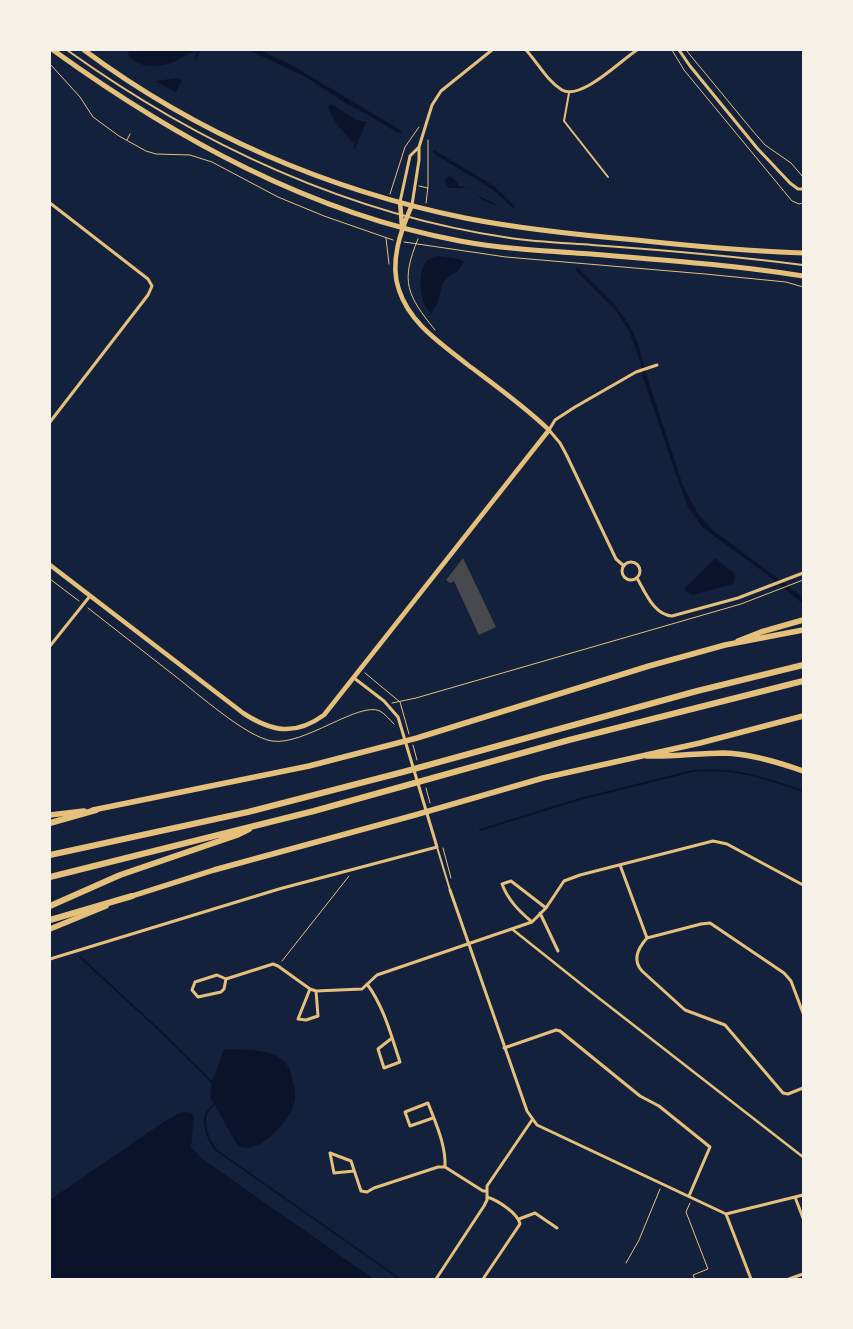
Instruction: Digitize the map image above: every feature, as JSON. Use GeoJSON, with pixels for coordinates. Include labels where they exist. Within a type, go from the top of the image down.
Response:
{"type":"FeatureCollection","features":[{"type":"Feature","properties":{"kind":"highway"},"geometry":{"type":"LineString","coordinates":[[50,823],[96,810],[309,766],[417,738],[803,620]]}},
{"type":"Feature","properties":{"kind":"highway"},"geometry":{"type":"LineString","coordinates":[[725,645],[803,630]]}},
{"type":"Feature","properties":{"kind":"highway"},"geometry":{"type":"LineString","coordinates":[[50,855],[248,812],[403,772],[697,691],[803,665]]}},
{"type":"Feature","properties":{"kind":"highway"},"geometry":{"type":"LineString","coordinates":[[50,876],[427,782],[578,738],[803,681]]}},
{"type":"Feature","properties":{"kind":"highway"},"geometry":{"type":"LineString","coordinates":[[50,920],[214,870],[438,809],[543,778],[700,743],[803,716]]}},
{"type":"Feature","properties":{"kind":"highway"},"geometry":{"type":"LineString","coordinates":[[638,756],[668,757],[701,753],[726,753],[753,756],[803,771]]}},
{"type":"Feature","properties":{"kind":"highway"},"geometry":{"type":"LineString","coordinates":[[50,816],[96,810]]}},
{"type":"Feature","properties":{"kind":"highway"},"geometry":{"type":"LineString","coordinates":[[50,906],[120,874],[237,835],[261,824]]}},
{"type":"Feature","properties":{"kind":"highway"},"geometry":{"type":"LineString","coordinates":[[50,929],[132,896]]}},
{"type":"Feature","properties":{"kind":"main road"},"geometry":{"type":"LineString","coordinates":[[52,50],[127,101],[177,132],[230,160],[328,204],[375,220],[419,232],[494,246],[708,265],[803,276]]}},
{"type":"Feature","properties":{"kind":"main road"},"geometry":{"type":"LineString","coordinates":[[84,50],[152,96],[188,117],[256,151],[319,178],[400,202],[486,221],[593,236],[743,250],[803,253]]}},
{"type":"Feature","properties":{"kind":"street"},"geometry":{"type":"LineString","coordinates":[[492,50],[441,91],[432,104],[419,147],[419,160],[412,205],[402,228],[396,261],[399,290],[412,316],[437,340],[524,408],[549,430],[560,443],[616,559],[624,566]]}},
{"type":"Feature","properties":{"kind":"street"},"geometry":{"type":"LineString","coordinates":[[526,50],[543,72],[562,90],[569,93],[583,90],[637,50]]}},
{"type":"Feature","properties":{"kind":"street"},"geometry":{"type":"LineString","coordinates":[[679,50],[757,148],[790,183],[803,189]]}},
{"type":"Feature","properties":{"kind":"street"},"geometry":{"type":"LineString","coordinates":[[402,228],[400,202],[410,156],[419,147]]}},
{"type":"Feature","properties":{"kind":"street"},"geometry":{"type":"LineString","coordinates":[[50,203],[148,279],[152,286],[148,295],[50,422]]}},
{"type":"Feature","properties":{"kind":"street"},"geometry":{"type":"LineString","coordinates":[[50,565],[243,713],[266,726],[291,729],[310,724],[331,708],[555,420],[639,371],[657,365]]}},
{"type":"Feature","properties":{"kind":"street"},"geometry":{"type":"LineString","coordinates":[[632,562],[637,564],[640,572],[636,578],[629,579],[623,570],[624,566],[632,562]]}},
{"type":"Feature","properties":{"kind":"street"},"geometry":{"type":"LineString","coordinates":[[636,578],[657,610],[666,616],[677,615],[738,598],[803,573]]}},
{"type":"Feature","properties":{"kind":"street"},"geometry":{"type":"LineString","coordinates":[[50,646],[90,596]]}},
{"type":"Feature","properties":{"kind":"street"},"geometry":{"type":"LineString","coordinates":[[50,959],[270,892],[437,847],[398,717],[389,706],[354,678]]}},
{"type":"Feature","properties":{"kind":"street"},"geometry":{"type":"LineString","coordinates":[[226,980],[224,989],[221,992],[198,997],[192,990],[195,982],[217,975],[226,980],[273,964],[316,991],[356,990],[362,988],[377,975],[532,922],[546,908],[564,881],[580,875],[713,842],[727,844],[803,885]]}},
{"type":"Feature","properties":{"kind":"street"},"geometry":{"type":"LineString","coordinates":[[620,865],[647,938]]}},
{"type":"Feature","properties":{"kind":"street"},"geometry":{"type":"LineString","coordinates":[[532,922],[518,910],[506,895],[502,884],[511,881],[546,908]]}},
{"type":"Feature","properties":{"kind":"street"},"geometry":{"type":"LineString","coordinates":[[450,890],[504,1048],[527,1112],[532,1120],[542,1128],[726,1214],[803,1195]]}},
{"type":"Feature","properties":{"kind":"street"},"geometry":{"type":"LineString","coordinates":[[540,913],[558,951]]}},
{"type":"Feature","properties":{"kind":"street"},"geometry":{"type":"LineString","coordinates":[[803,1013],[791,981],[784,973],[710,923],[647,938],[636,958],[637,966],[685,1010],[725,1025],[783,1093],[788,1094],[803,1088]]}},
{"type":"Feature","properties":{"kind":"street"},"geometry":{"type":"LineString","coordinates":[[512,928],[803,1157]]}},
{"type":"Feature","properties":{"kind":"street"},"geometry":{"type":"LineString","coordinates":[[367,984],[379,1003],[392,1038],[400,1062],[384,1068],[378,1049],[392,1038]]}},
{"type":"Feature","properties":{"kind":"street"},"geometry":{"type":"LineString","coordinates":[[310,989],[298,1019],[306,1020],[318,1016],[316,991]]}},
{"type":"Feature","properties":{"kind":"street"},"geometry":{"type":"LineString","coordinates":[[504,1048],[556,1030],[560,1031],[640,1096],[659,1106],[710,1147],[691,1197]]}},
{"type":"Feature","properties":{"kind":"street"},"geometry":{"type":"LineString","coordinates":[[433,1118],[410,1126],[405,1112],[428,1104],[441,1140],[445,1167]]}},
{"type":"Feature","properties":{"kind":"street"},"geometry":{"type":"LineString","coordinates":[[436,1279],[484,1206],[487,1197],[487,1186],[532,1120]]}},
{"type":"Feature","properties":{"kind":"street"},"geometry":{"type":"LineString","coordinates":[[354,1171],[334,1173],[330,1152],[351,1161],[361,1191],[368,1192],[374,1188],[438,1167],[445,1167],[482,1191],[487,1191]]}},
{"type":"Feature","properties":{"kind":"street"},"geometry":{"type":"LineString","coordinates":[[487,1197],[519,1219]]}},
{"type":"Feature","properties":{"kind":"street"},"geometry":{"type":"LineString","coordinates":[[795,1197],[803,1218]]}},
{"type":"Feature","properties":{"kind":"street"},"geometry":{"type":"LineString","coordinates":[[519,1219],[535,1213],[556,1228]]}},
{"type":"Feature","properties":{"kind":"street"},"geometry":{"type":"LineString","coordinates":[[726,1214],[751,1279]]}},
{"type":"Feature","properties":{"kind":"street"},"geometry":{"type":"LineString","coordinates":[[483,1279],[519,1226],[519,1219]]}},
{"type":"Feature","properties":{"kind":"street"},"geometry":{"type":"LineString","coordinates":[[789,1279],[803,1274]]}},
{"type":"Feature","properties":{"kind":"lane"},"geometry":{"type":"LineString","coordinates":[[67,50],[132,94],[184,125],[235,151],[331,192],[407,216],[471,231],[542,242],[803,265]]}},
{"type":"Feature","properties":{"kind":"lane"},"geometry":{"type":"LineString","coordinates":[[569,93],[564,121],[608,177]]}},
{"type":"Feature","properties":{"kind":"lane"},"geometry":{"type":"LineString","coordinates":[[437,847],[450,890]]}},
{"type":"Feature","properties":{"kind":"path"},"geometry":{"type":"LineString","coordinates":[[672,50],[684,70],[792,201],[799,204],[803,203]]}},
{"type":"Feature","properties":{"kind":"path"},"geometry":{"type":"LineString","coordinates":[[686,50],[752,130],[765,144],[791,163],[803,177]]}},
{"type":"Feature","properties":{"kind":"path"},"geometry":{"type":"LineString","coordinates":[[50,64],[80,97],[93,117],[126,140],[146,151],[156,154],[190,155],[212,162],[278,197],[324,216],[379,235]]}},
{"type":"Feature","properties":{"kind":"path"},"geometry":{"type":"LineString","coordinates":[[394,180],[405,147],[427,117]]}},
{"type":"Feature","properties":{"kind":"path"},"geometry":{"type":"LineString","coordinates":[[126,140],[130,134]]}},
{"type":"Feature","properties":{"kind":"path"},"geometry":{"type":"LineString","coordinates":[[424,208],[428,188],[428,135]]}},
{"type":"Feature","properties":{"kind":"path"},"geometry":{"type":"LineString","coordinates":[[419,232],[408,268],[407,284],[420,312],[436,332],[437,340]]}},
{"type":"Feature","properties":{"kind":"path"},"geometry":{"type":"LineString","coordinates":[[415,245],[514,257],[786,282],[803,287]]}},
{"type":"Feature","properties":{"kind":"path"},"geometry":{"type":"LineString","coordinates":[[389,706],[740,604],[803,580]]}},
{"type":"Feature","properties":{"kind":"path"},"geometry":{"type":"LineString","coordinates":[[665,626],[666,616]]}},
{"type":"Feature","properties":{"kind":"path"},"geometry":{"type":"LineString","coordinates":[[360,670],[400,702],[408,731],[422,766]]}},
{"type":"Feature","properties":{"kind":"path"},"geometry":{"type":"LineString","coordinates":[[350,716],[365,710],[379,711],[396,728]]}},
{"type":"Feature","properties":{"kind":"path"},"geometry":{"type":"LineString","coordinates":[[427,782],[430,804]]}},
{"type":"Feature","properties":{"kind":"path"},"geometry":{"type":"LineString","coordinates":[[278,966],[354,869]]}},
{"type":"Feature","properties":{"kind":"path"},"geometry":{"type":"LineString","coordinates":[[626,1263],[639,1240],[662,1184]]}},
{"type":"Feature","properties":{"kind":"path"},"geometry":{"type":"LineString","coordinates":[[691,1197],[686,1212],[708,1269],[693,1275],[695,1279]]}},
{"type":"Feature","properties":{"kind":"water"},"geometry":{"type":"Polygon","coordinates":[[[128,50],[200,50],[194,63],[197,51],[168,64],[147,66],[132,59],[128,50]]]}},
{"type":"Feature","properties":{"kind":"water"},"geometry":{"type":"Polygon","coordinates":[[[248,50],[259,50],[290,64],[402,131],[401,133],[347,104],[304,76],[248,50]]]}},
{"type":"Feature","properties":{"kind":"water"},"geometry":{"type":"Polygon","coordinates":[[[179,78],[182,80],[176,92],[155,81],[179,78]]]}},
{"type":"Feature","properties":{"kind":"water"},"geometry":{"type":"Polygon","coordinates":[[[331,104],[357,120],[366,122],[355,149],[353,148],[361,128],[354,143],[336,122],[328,106],[331,104]]]}},
{"type":"Feature","properties":{"kind":"water"},"geometry":{"type":"Polygon","coordinates":[[[434,150],[494,186],[515,208],[492,189],[436,155],[433,152],[434,150]]]}},
{"type":"Feature","properties":{"kind":"water"},"geometry":{"type":"Polygon","coordinates":[[[450,176],[459,186],[467,188],[449,188],[444,181],[450,176]]]}},
{"type":"Feature","properties":{"kind":"water"},"geometry":{"type":"Polygon","coordinates":[[[476,194],[480,197],[498,206],[482,200],[476,194]]]}},
{"type":"Feature","properties":{"kind":"water"},"geometry":{"type":"Polygon","coordinates":[[[437,256],[459,259],[464,262],[458,271],[448,277],[442,285],[437,305],[433,309],[432,315],[423,300],[421,278],[427,261],[437,256]]]}},
{"type":"Feature","properties":{"kind":"water"},"geometry":{"type":"Polygon","coordinates":[[[577,267],[615,305],[630,326],[638,344],[683,486],[698,514],[714,531],[803,598],[803,604],[769,576],[701,526],[688,507],[643,378],[641,364],[629,331],[615,310],[576,271],[577,267]]]}},
{"type":"Feature","properties":{"kind":"water"},"geometry":{"type":"Polygon","coordinates":[[[715,558],[734,573],[733,584],[693,595],[688,593],[684,589],[715,558]]]}},
{"type":"Feature","properties":{"kind":"water"},"geometry":{"type":"Polygon","coordinates":[[[224,1050],[253,1050],[277,1056],[285,1062],[291,1074],[295,1098],[291,1111],[272,1136],[255,1146],[246,1148],[238,1146],[210,1097],[212,1082],[224,1050]]]}},
{"type":"Feature","properties":{"kind":"water"},"geometry":{"type":"Polygon","coordinates":[[[184,1112],[192,1113],[194,1118],[191,1147],[201,1158],[374,1279],[50,1279],[50,1200],[162,1123],[184,1112]]]}},
{"type":"Feature","properties":{"kind":"building"},"geometry":{"type":"Polygon","coordinates":[[[463,558],[496,627],[479,635],[454,581],[450,583],[446,580],[463,558]]]}},
{"type":"Feature","properties":{"kind":"waterway"},"geometry":{"type":"LineString","coordinates":[[480,830],[580,799],[693,771],[736,772],[803,791]]}},
{"type":"Feature","properties":{"kind":"waterway"},"geometry":{"type":"LineString","coordinates":[[80,957],[212,1082]]}},
{"type":"Feature","properties":{"kind":"waterway"},"geometry":{"type":"LineString","coordinates":[[215,1103],[207,1112],[205,1127],[208,1137],[216,1150],[400,1279]]}}]}
